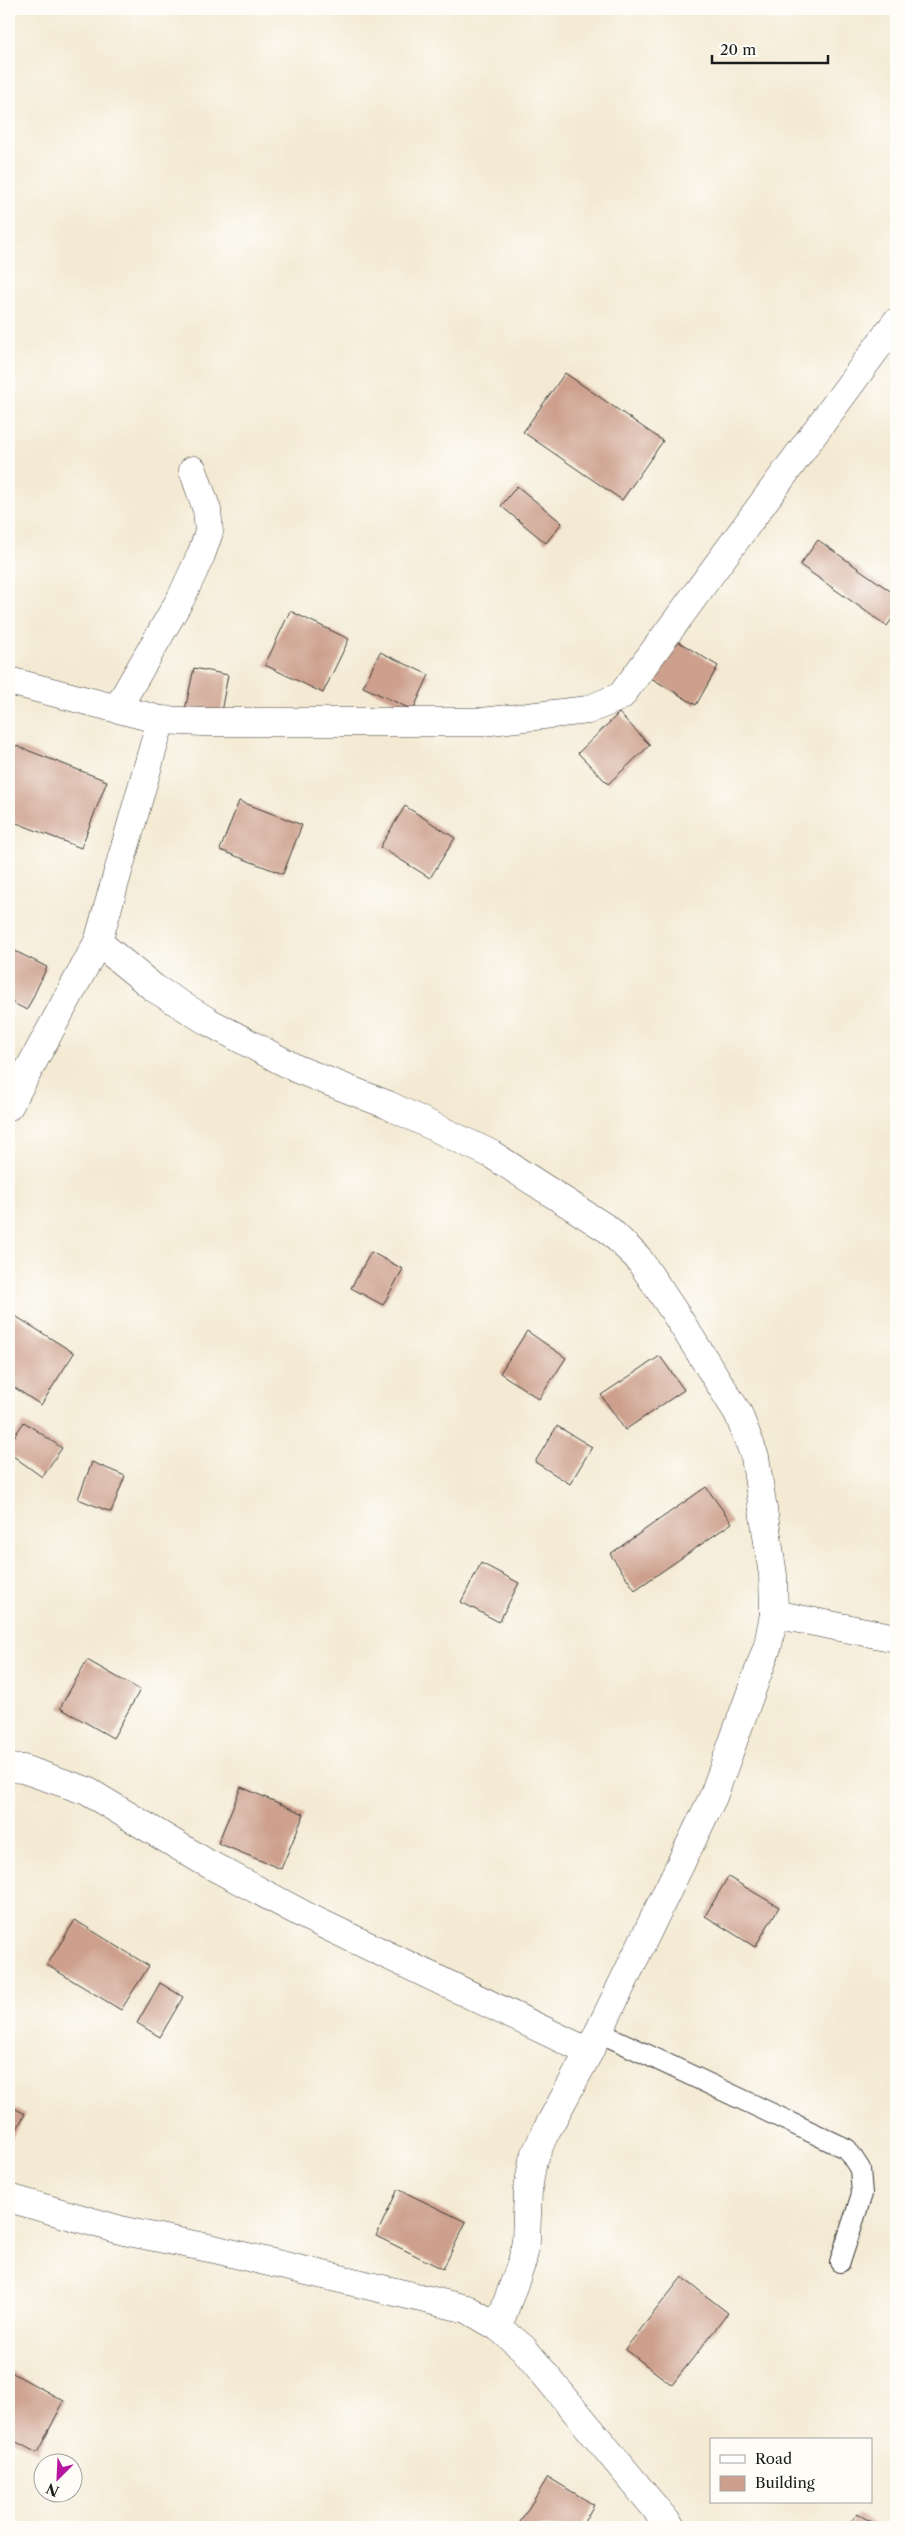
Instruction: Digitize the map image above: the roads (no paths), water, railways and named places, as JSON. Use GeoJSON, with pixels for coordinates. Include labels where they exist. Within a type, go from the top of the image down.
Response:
{"type":"FeatureCollection","features":[{"type":"Feature","properties":{"kind":"street"},"geometry":{"type":"LineString","coordinates":[[9,681],[161,720],[202,722],[482,722],[588,710],[621,696],[896,322]]}},
{"type":"Feature","properties":{"kind":"street"},"geometry":{"type":"LineString","coordinates":[[118,708],[181,598],[209,532],[207,510],[193,470]]}},
{"type":"Feature","properties":{"kind":"street"},"geometry":{"type":"LineString","coordinates":[[9,1106],[98,942],[161,720]]}},
{"type":"Feature","properties":{"kind":"street"},"geometry":{"type":"LineString","coordinates":[[98,942],[154,988],[209,1022],[297,1069],[388,1105],[491,1154],[609,1230],[638,1258],[738,1413],[754,1457],[773,1575],[774,1614],[768,1645],[713,1797],[594,2042],[544,2135],[533,2160],[528,2188],[526,2241],[522,2262],[498,2327]]}},
{"type":"Feature","properties":{"kind":"street"},"geometry":{"type":"LineString","coordinates":[[774,1614],[896,1638]]}},
{"type":"Feature","properties":{"kind":"street"},"geometry":{"type":"LineString","coordinates":[[9,1768],[23,1769],[87,1792],[205,1862],[308,1917],[594,2042]]}},
{"type":"Feature","properties":{"kind":"street"},"geometry":{"type":"LineString","coordinates":[[9,2198],[124,2231],[214,2249],[467,2309],[498,2327],[523,2348],[671,2527]]}},
{"type":"Feature","properties":{"kind":"lane"},"geometry":{"type":"LineString","coordinates":[[594,2042],[846,2150],[860,2169],[862,2194],[840,2262]]}}]}
